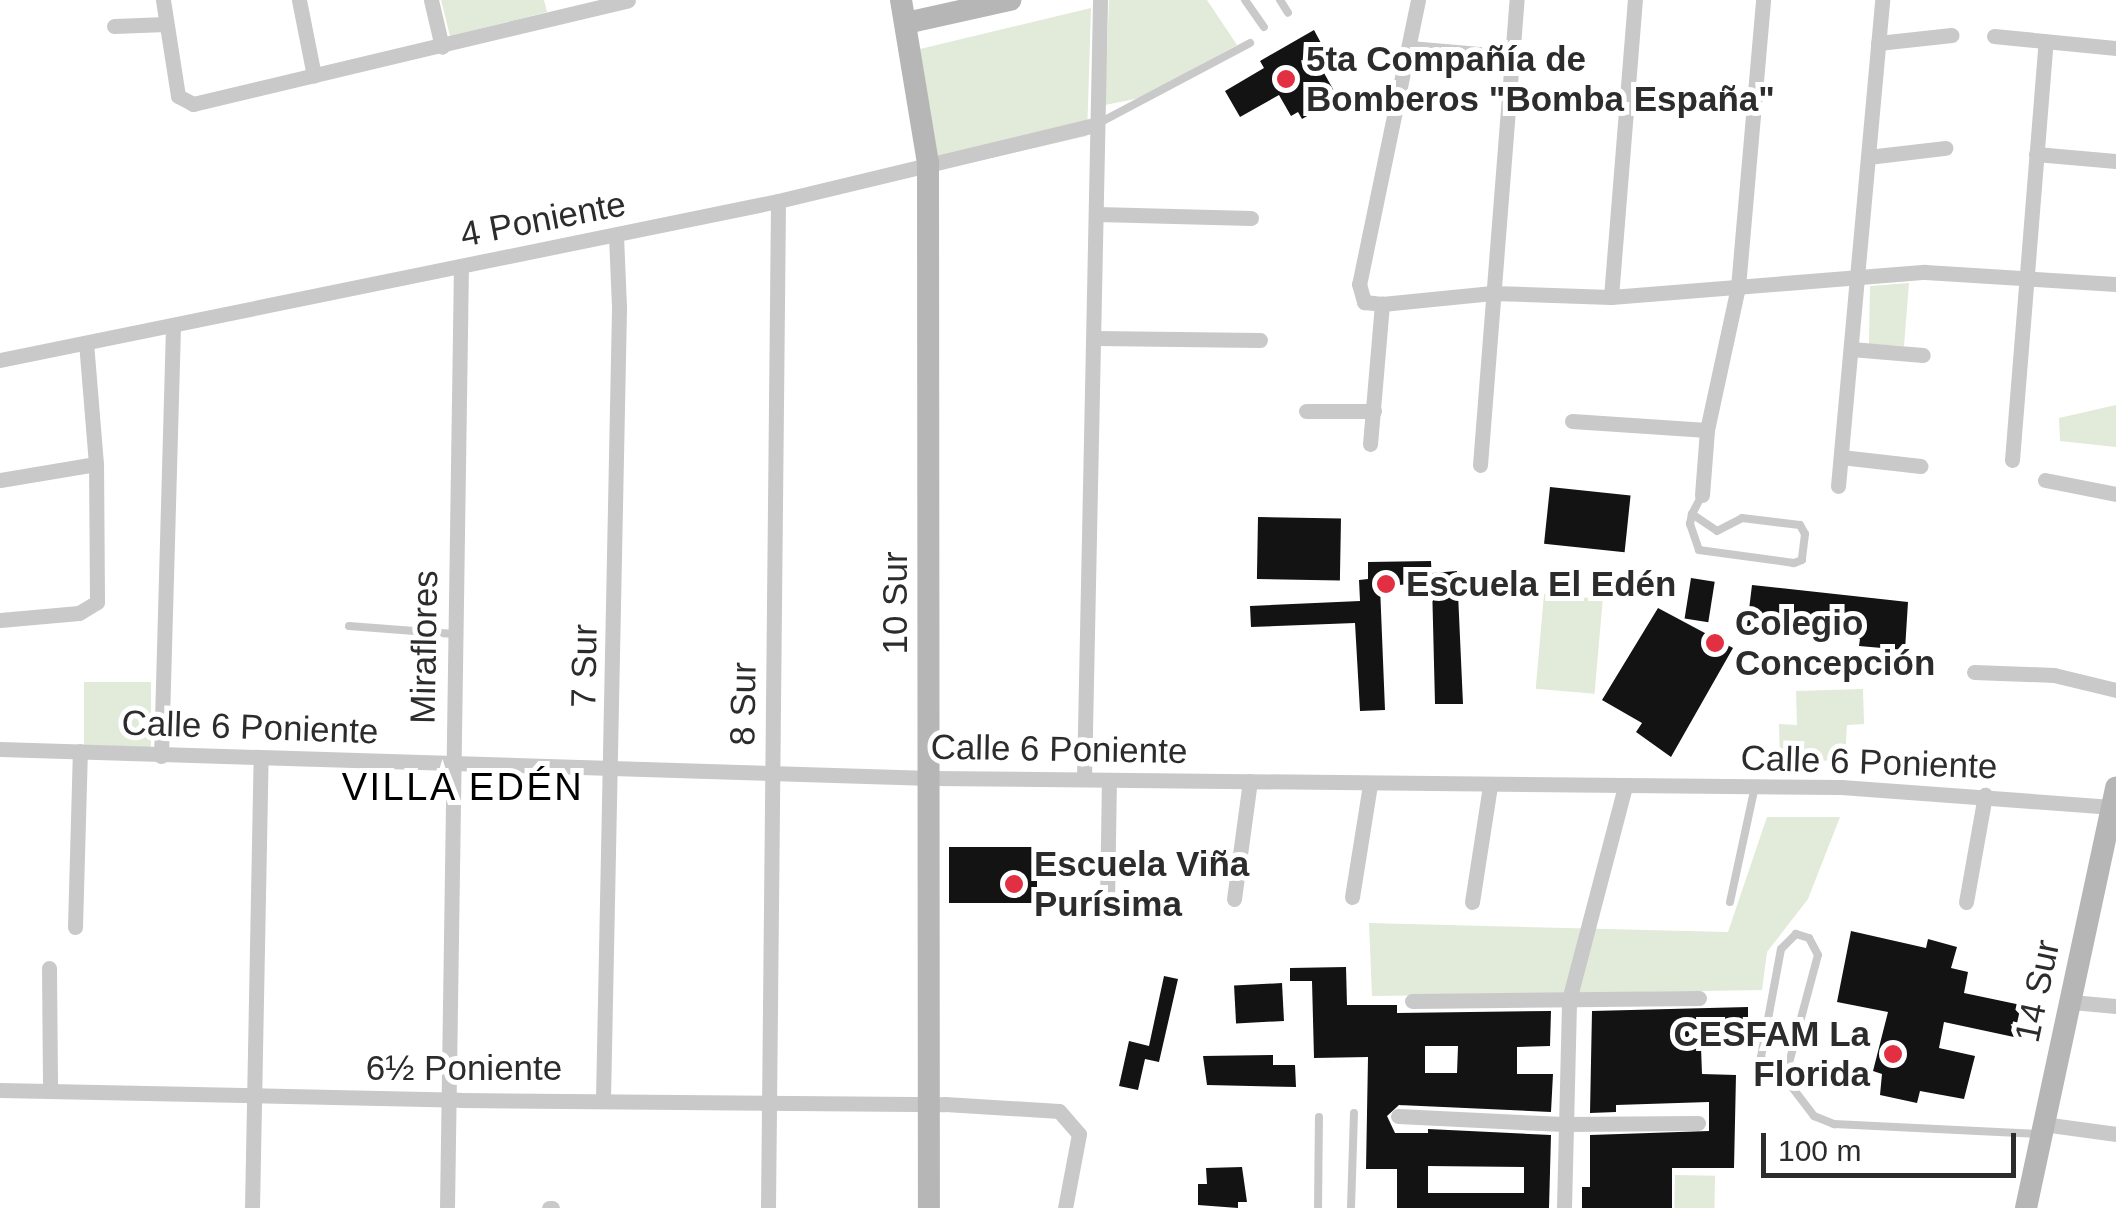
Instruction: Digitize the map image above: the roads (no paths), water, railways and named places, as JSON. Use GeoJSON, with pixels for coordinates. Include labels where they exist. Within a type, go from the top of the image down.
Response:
{"type":"FeatureCollection","features":[{"type":"Feature","properties":{"kind":"street"},"geometry":{"type":"LineString","coordinates":[[163,0],[184,102],[193,104],[628,0]]}},
{"type":"Feature","properties":{"kind":"street"},"geometry":{"type":"LineString","coordinates":[[299,0],[314,76]]}},
{"type":"Feature","properties":{"kind":"street"},"geometry":{"type":"LineString","coordinates":[[431,0],[442,47]]}},
{"type":"Feature","properties":{"kind":"street"},"geometry":{"type":"LineString","coordinates":[[554,0],[559,18]]}},
{"type":"Feature","properties":{"kind":"street"},"geometry":{"type":"LineString","coordinates":[[903,12],[1010,0]]}},
{"type":"Feature","properties":{"kind":"street"},"geometry":{"type":"LineString","coordinates":[[1084,778],[1100,0]]}},
{"type":"Feature","properties":{"kind":"street"},"geometry":{"type":"LineString","coordinates":[[1418,0],[1359,284],[1360,298],[1382,304],[1492,293],[1611,297],[1857,276],[1956,272],[2116,284]]}},
{"type":"Feature","properties":{"kind":"street"},"geometry":{"type":"LineString","coordinates":[[1480,465],[1518,0]]}},
{"type":"Feature","properties":{"kind":"street"},"geometry":{"type":"LineString","coordinates":[[1611,297],[1635,0]]}},
{"type":"Feature","properties":{"kind":"street"},"geometry":{"type":"LineString","coordinates":[[1702,495],[1708,430],[1738,286],[1762,0]]}},
{"type":"Feature","properties":{"kind":"street"},"geometry":{"type":"LineString","coordinates":[[1838,486],[1882,0]]}},
{"type":"Feature","properties":{"kind":"street","name":"10 Sur"},"geometry":{"type":"LineString","coordinates":[[903,12],[928,163],[928,1208]]}},
{"type":"Feature","properties":{"kind":"street"},"geometry":{"type":"LineString","coordinates":[[114,26],[166,24]]}},
{"type":"Feature","properties":{"kind":"street"},"geometry":{"type":"LineString","coordinates":[[1878,43],[1952,35]]}},
{"type":"Feature","properties":{"kind":"street"},"geometry":{"type":"LineString","coordinates":[[1994,36],[2116,48]]}},
{"type":"Feature","properties":{"kind":"street"},"geometry":{"type":"LineString","coordinates":[[2012,460],[2046,41]]}},
{"type":"Feature","properties":{"kind":"street"},"geometry":{"type":"LineString","coordinates":[[1410,48],[1514,57]]}},
{"type":"Feature","properties":{"kind":"street","name":"4 Poniente"},"geometry":{"type":"LineString","coordinates":[[0,360],[778,201],[1095,125]]}},
{"type":"Feature","properties":{"kind":"street"},"geometry":{"type":"LineString","coordinates":[[1868,156],[1945,148]]}},
{"type":"Feature","properties":{"kind":"street"},"geometry":{"type":"LineString","coordinates":[[2036,154],[2116,161]]}},
{"type":"Feature","properties":{"kind":"street","name":"8 Sur"},"geometry":{"type":"LineString","coordinates":[[768,1208],[778,201]]}},
{"type":"Feature","properties":{"kind":"street"},"geometry":{"type":"LineString","coordinates":[[1097,214],[1251,218]]}},
{"type":"Feature","properties":{"kind":"street","name":"7 Sur"},"geometry":{"type":"LineString","coordinates":[[603,1099],[620,307],[616,235]]}},
{"type":"Feature","properties":{"kind":"street","name":"Miraflores"},"geometry":{"type":"LineString","coordinates":[[446,1208],[461,266]]}},
{"type":"Feature","properties":{"kind":"street"},"geometry":{"type":"LineString","coordinates":[[1370,444],[1382,304]]}},
{"type":"Feature","properties":{"kind":"street"},"geometry":{"type":"LineString","coordinates":[[161,756],[173,327]]}},
{"type":"Feature","properties":{"kind":"street"},"geometry":{"type":"LineString","coordinates":[[1095,338],[1260,340]]}},
{"type":"Feature","properties":{"kind":"street"},"geometry":{"type":"LineString","coordinates":[[0,620],[90,609],[97,602],[96,464],[86,344]]}},
{"type":"Feature","properties":{"kind":"street"},"geometry":{"type":"LineString","coordinates":[[1851,349],[1923,355]]}},
{"type":"Feature","properties":{"kind":"street"},"geometry":{"type":"LineString","coordinates":[[1306,411],[1374,411]]}},
{"type":"Feature","properties":{"kind":"street"},"geometry":{"type":"LineString","coordinates":[[1572,422],[1708,430]]}},
{"type":"Feature","properties":{"kind":"street"},"geometry":{"type":"LineString","coordinates":[[1841,457],[1920,466]]}},
{"type":"Feature","properties":{"kind":"street"},"geometry":{"type":"LineString","coordinates":[[0,480],[96,464]]}},
{"type":"Feature","properties":{"kind":"street"},"geometry":{"type":"LineString","coordinates":[[2045,480],[2116,494]]}},
{"type":"Feature","properties":{"kind":"street"},"geometry":{"type":"LineString","coordinates":[[1974,672],[2054,675],[2116,690]]}},
{"type":"Feature","properties":{"kind":"street","name":"Calle 6 Poniente"},"geometry":{"type":"LineString","coordinates":[[0,749],[452,765],[612,765],[931,778],[1755,786],[2115,801]]}},
{"type":"Feature","properties":{"kind":"street"},"geometry":{"type":"LineString","coordinates":[[74,927],[80,751]]}},
{"type":"Feature","properties":{"kind":"street"},"geometry":{"type":"LineString","coordinates":[[252,1208],[262,758]]}},
{"type":"Feature","properties":{"kind":"street"},"geometry":{"type":"LineString","coordinates":[[1107,904],[1108,780]]}},
{"type":"Feature","properties":{"kind":"street"},"geometry":{"type":"LineString","coordinates":[[1234,899],[1250,781]]}},
{"type":"Feature","properties":{"kind":"street"},"geometry":{"type":"LineString","coordinates":[[1352,898],[1370,784]]}},
{"type":"Feature","properties":{"kind":"street"},"geometry":{"type":"LineString","coordinates":[[1472,902],[1490,786]]}},
{"type":"Feature","properties":{"kind":"street"},"geometry":{"type":"LineString","coordinates":[[1564,1208],[1568,1000],[1625,787]]}},
{"type":"Feature","properties":{"kind":"street"},"geometry":{"type":"LineString","coordinates":[[1966,902],[1985,794]]}},
{"type":"Feature","properties":{"kind":"street","name":"14 Sur"},"geometry":{"type":"LineString","coordinates":[[2026,1208],[2115,801]]}},
{"type":"Feature","properties":{"kind":"street"},"geometry":{"type":"LineString","coordinates":[[49,968],[50,1091]]}},
{"type":"Feature","properties":{"kind":"street"},"geometry":{"type":"LineString","coordinates":[[1412,1001],[1699,998]]}},
{"type":"Feature","properties":{"kind":"street"},"geometry":{"type":"LineString","coordinates":[[2072,1002],[2116,1006]]}},
{"type":"Feature","properties":{"kind":"street","name":"6½ Poniente"},"geometry":{"type":"LineString","coordinates":[[0,1090],[928,1104],[1059,1111],[1074,1124],[1078,1143],[1065,1208]]}},
{"type":"Feature","properties":{"kind":"street"},"geometry":{"type":"LineString","coordinates":[[1398,1116],[1564,1124],[1698,1123]]}},
{"type":"Feature","properties":{"kind":"street"},"geometry":{"type":"LineString","coordinates":[[2042,1129],[2116,1134]]}},
{"type":"Feature","properties":{"kind":"lane"},"geometry":{"type":"LineString","coordinates":[[1245,0],[1264,27]]}},
{"type":"Feature","properties":{"kind":"lane"},"geometry":{"type":"LineString","coordinates":[[1280,0],[1288,13]]}},
{"type":"Feature","properties":{"kind":"lane"},"geometry":{"type":"LineString","coordinates":[[1095,125],[1250,43]]}},
{"type":"Feature","properties":{"kind":"lane"},"geometry":{"type":"LineString","coordinates":[[1692,514],[1716,532],[1742,518],[1800,525],[1805,534],[1802,560],[1794,563],[1705,553],[1692,537],[1692,514],[1702,495]]}},
{"type":"Feature","properties":{"kind":"lane"},"geometry":{"type":"LineString","coordinates":[[349,626],[454,634]]}},
{"type":"Feature","properties":{"kind":"lane"},"geometry":{"type":"LineString","coordinates":[[1730,902],[1755,786]]}},
{"type":"Feature","properties":{"kind":"lane"},"geometry":{"type":"LineString","coordinates":[[1785,1078],[1818,956],[1812,942],[1796,934],[1781,949],[1762,1057],[1768,1070],[1785,1078],[1807,1110],[1834,1124],[2042,1129]]}},
{"type":"Feature","properties":{"kind":"lane"},"geometry":{"type":"LineString","coordinates":[[1351,1208],[1354,1113]]}},
{"type":"Feature","properties":{"kind":"lane"},"geometry":{"type":"LineString","coordinates":[[1318,1208],[1319,1117]]}},
{"type":"Feature","properties":{"kind":"place","name":"5ta Compañía de Bomberos \"Bomba España\""},"geometry":{"type":"Point","coordinates":[1286,79]}},
{"type":"Feature","properties":{"kind":"place","name":"Escuela El Edén"},"geometry":{"type":"Point","coordinates":[1386,584]}},
{"type":"Feature","properties":{"kind":"place","name":"Colegio Concepción"},"geometry":{"type":"Point","coordinates":[1715,643]}},
{"type":"Feature","properties":{"kind":"place","name":"Escuela Viña Purísima"},"geometry":{"type":"Point","coordinates":[1014,884]}},
{"type":"Feature","properties":{"kind":"place","name":"CESFAM La Florida"},"geometry":{"type":"Point","coordinates":[1893,1054]}},
{"type":"Feature","properties":{"kind":"district","name":"VILLA EDÉN"},"geometry":{"type":"Point","coordinates":[463,788]}}]}
